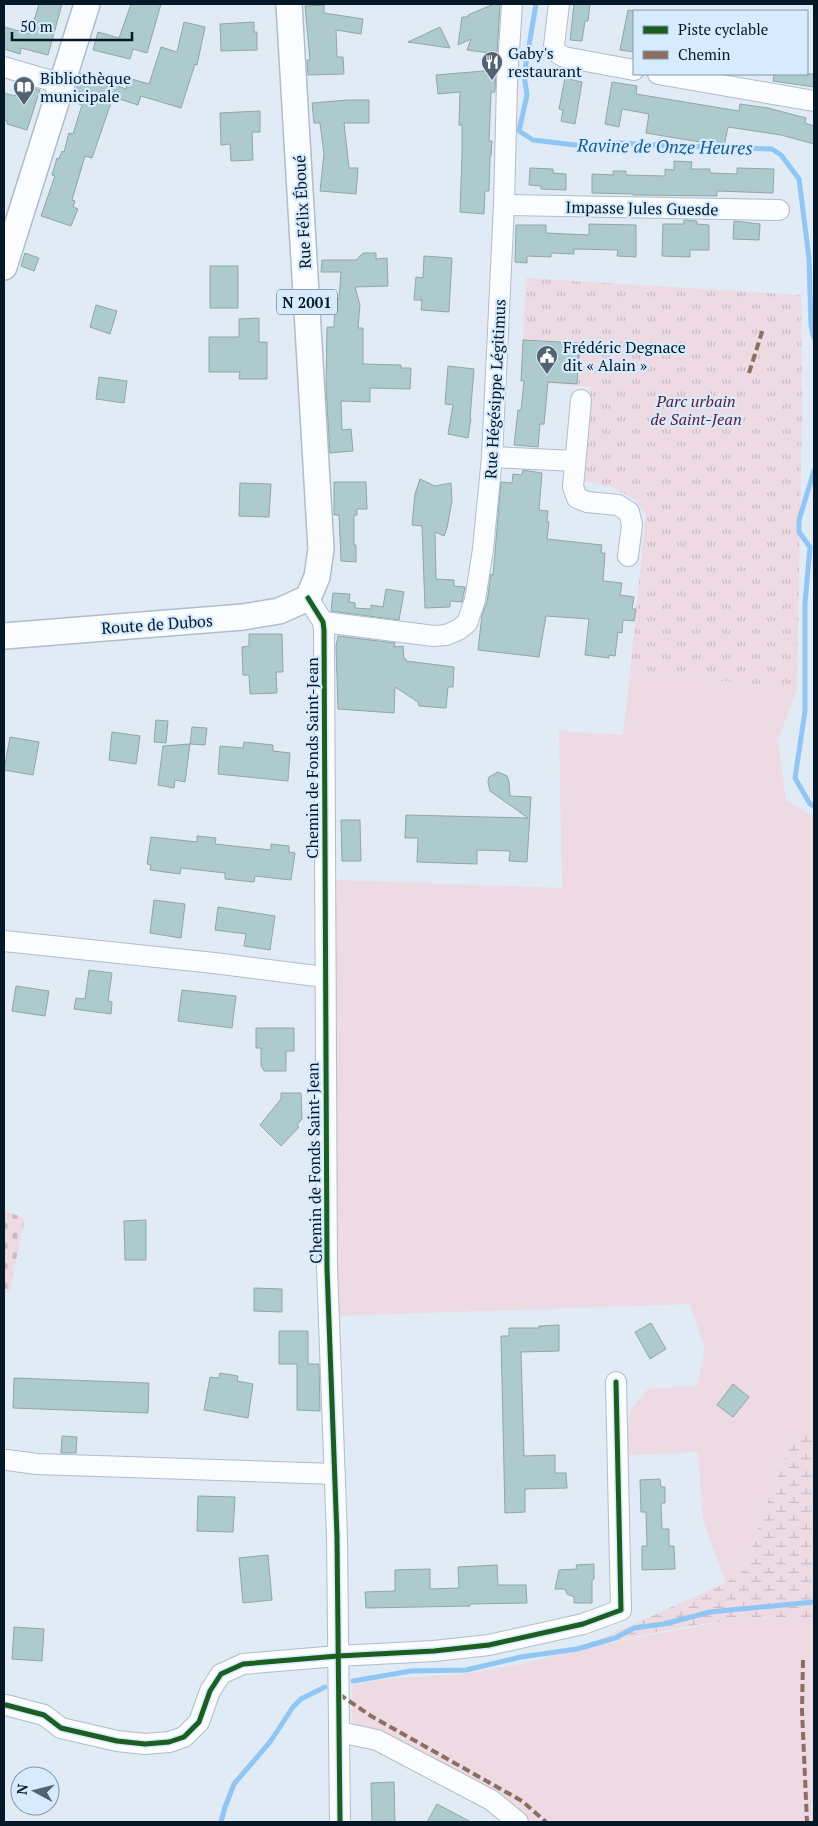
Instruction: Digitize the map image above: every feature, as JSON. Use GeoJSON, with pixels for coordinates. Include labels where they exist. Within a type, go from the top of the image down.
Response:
{"type":"FeatureCollection","features":[{"type":"Feature","properties":{"kind":"main road"},"geometry":{"type":"LineString","coordinates":[[4,267],[87,4]]}},
{"type":"Feature","properties":{"kind":"main road","name":"Rue Félix Éboué"},"geometry":{"type":"LineString","coordinates":[[289,4],[321,549],[318,577],[308,598]]}},
{"type":"Feature","properties":{"kind":"main road","name":"Route de Dubos"},"geometry":{"type":"LineString","coordinates":[[4,636],[243,618],[280,611],[308,598]]}},
{"type":"Feature","properties":{"kind":"street","name":"Rue Hégésippe Légitimus"},"geometry":{"type":"LineString","coordinates":[[323,622],[434,636],[446,635],[458,630],[467,622],[475,600],[482,557],[492,457],[504,205],[507,82],[512,4]]}},
{"type":"Feature","properties":{"kind":"street"},"geometry":{"type":"LineString","coordinates":[[559,4],[554,46],[556,52],[564,58],[633,70]]}},
{"type":"Feature","properties":{"kind":"street"},"geometry":{"type":"LineString","coordinates":[[4,67],[62,84]]}},
{"type":"Feature","properties":{"kind":"street"},"geometry":{"type":"LineString","coordinates":[[664,75],[814,101]]}},
{"type":"Feature","properties":{"kind":"street","name":"Impasse Jules Guesde"},"geometry":{"type":"LineString","coordinates":[[504,205],[779,210]]}},
{"type":"Feature","properties":{"kind":"street"},"geometry":{"type":"LineString","coordinates":[[580,400],[573,487],[577,498],[587,502],[618,505],[629,512],[632,524],[628,556]]}},
{"type":"Feature","properties":{"kind":"street"},"geometry":{"type":"LineString","coordinates":[[492,457],[575,461]]}},
{"type":"Feature","properties":{"kind":"street"},"geometry":{"type":"LineString","coordinates":[[308,598],[323,622]]}},
{"type":"Feature","properties":{"kind":"street","name":"Chemin de Fonds Saint-Jean"},"geometry":{"type":"LineString","coordinates":[[323,622],[324,977],[328,1293],[335,1474],[340,1822]]}},
{"type":"Feature","properties":{"kind":"street"},"geometry":{"type":"LineString","coordinates":[[4,941],[214,963],[324,977]]}},
{"type":"Feature","properties":{"kind":"street"},"geometry":{"type":"LineString","coordinates":[[6,1705],[44,1715],[61,1728],[117,1741],[145,1744],[169,1742],[184,1736],[199,1722],[210,1691],[222,1674],[243,1664],[338,1656],[434,1651],[489,1645],[583,1624],[622,1610],[616,1382]]}},
{"type":"Feature","properties":{"kind":"street"},"geometry":{"type":"LineString","coordinates":[[7,1460],[38,1464],[335,1474]]}},
{"type":"Feature","properties":{"kind":"street"},"geometry":{"type":"LineString","coordinates":[[338,1732],[376,1740],[491,1800],[518,1822]]}},
{"type":"Feature","properties":{"kind":"green space","name":"Parc urbain de Saint-Jean"},"geometry":{"type":"Polygon","coordinates":[[[526,278],[801,295],[802,408],[797,689],[630,671],[646,514],[634,499],[612,487],[581,480],[591,387],[521,381],[526,278]]]}},
{"type":"Feature","properties":{"kind":"green space"},"geometry":{"type":"Polygon","coordinates":[[[630,671],[797,689],[778,740],[786,800],[814,817],[814,1420],[789,1448],[758,1527],[746,1569],[726,1583],[703,1520],[698,1452],[627,1455],[626,1443],[631,1409],[648,1389],[697,1386],[705,1349],[690,1304],[337,1316],[336,880],[562,888],[559,731],[623,735],[630,671]]]}},
{"type":"Feature","properties":{"kind":"green space"},"geometry":{"type":"Polygon","coordinates":[[[4,1211],[25,1218],[9,1293],[4,1292],[4,1211]]]}},
{"type":"Feature","properties":{"kind":"green space"},"geometry":{"type":"Polygon","coordinates":[[[814,1420],[814,1621],[785,1618],[725,1621],[695,1625],[577,1649],[726,1583],[746,1569],[758,1527],[789,1448],[814,1420]]]}},
{"type":"Feature","properties":{"kind":"green space"},"geometry":{"type":"Polygon","coordinates":[[[789,1617],[814,1621],[814,1822],[518,1822],[354,1735],[351,1702],[353,1685],[385,1679],[461,1674],[526,1663],[577,1649],[731,1620],[789,1617]]]}},
{"type":"Feature","properties":{"kind":"building"},"geometry":{"type":"Polygon","coordinates":[[[39,4],[62,4],[48,55],[21,48],[20,54],[4,49],[4,27],[30,34],[39,4]]]}},
{"type":"Feature","properties":{"kind":"building"},"geometry":{"type":"Polygon","coordinates":[[[131,4],[161,4],[147,53],[133,49],[130,59],[93,50],[98,32],[119,38],[131,4]]]}},
{"type":"Feature","properties":{"kind":"building"},"geometry":{"type":"Polygon","coordinates":[[[494,4],[500,4],[497,54],[467,50],[471,39],[458,45],[462,17],[468,17],[468,15],[494,4]]]}},
{"type":"Feature","properties":{"kind":"building"},"geometry":{"type":"Polygon","coordinates":[[[574,4],[590,4],[588,21],[585,21],[582,41],[570,40],[574,4]]]}},
{"type":"Feature","properties":{"kind":"building"},"geometry":{"type":"Polygon","coordinates":[[[324,5],[324,13],[363,19],[361,34],[336,30],[337,57],[343,57],[344,74],[308,75],[307,60],[310,60],[305,6],[324,5]]]}},
{"type":"Feature","properties":{"kind":"building"},"geometry":{"type":"Polygon","coordinates":[[[628,10],[633,11],[633,52],[620,50],[628,10]]]}},
{"type":"Feature","properties":{"kind":"building"},"geometry":{"type":"Polygon","coordinates":[[[184,22],[205,27],[197,65],[195,64],[181,108],[141,96],[138,105],[113,97],[92,158],[85,156],[72,200],[75,201],[73,207],[78,209],[71,226],[41,216],[55,176],[52,175],[57,158],[59,159],[62,151],[64,152],[69,133],[73,134],[82,105],[73,102],[81,73],[126,89],[128,78],[149,84],[161,47],[177,52],[184,22]]]}},
{"type":"Feature","properties":{"kind":"building"},"geometry":{"type":"Polygon","coordinates":[[[254,22],[254,32],[257,32],[257,50],[221,51],[220,24],[254,22]]]}},
{"type":"Feature","properties":{"kind":"building"},"geometry":{"type":"Polygon","coordinates":[[[440,27],[450,48],[408,42],[440,27]]]}},
{"type":"Feature","properties":{"kind":"building"},"geometry":{"type":"Polygon","coordinates":[[[496,70],[495,92],[491,92],[489,141],[492,141],[489,191],[485,191],[484,214],[460,212],[462,125],[459,125],[460,92],[438,94],[436,75],[496,70]]]}},
{"type":"Feature","properties":{"kind":"building"},"geometry":{"type":"Polygon","coordinates":[[[814,74],[814,87],[773,81],[774,75],[814,74]]]}},
{"type":"Feature","properties":{"kind":"building"},"geometry":{"type":"Polygon","coordinates":[[[565,78],[582,82],[575,124],[561,121],[563,110],[559,109],[565,78]]]}},
{"type":"Feature","properties":{"kind":"building"},"geometry":{"type":"Polygon","coordinates":[[[612,82],[637,86],[636,94],[739,111],[740,104],[768,108],[806,118],[805,123],[814,126],[814,144],[781,135],[728,127],[724,146],[646,133],[649,114],[622,109],[619,127],[605,124],[612,82]]]}},
{"type":"Feature","properties":{"kind":"building","name":"Bibliothèque municipale"},"geometry":{"type":"Polygon","coordinates":[[[19,84],[40,90],[27,130],[7,124],[7,121],[4,120],[4,93],[15,96],[19,84]]]}},
{"type":"Feature","properties":{"kind":"building"},"geometry":{"type":"Polygon","coordinates":[[[369,100],[369,123],[344,123],[349,168],[358,168],[356,194],[320,191],[324,154],[320,123],[314,123],[312,103],[369,100]]]}},
{"type":"Feature","properties":{"kind":"building"},"geometry":{"type":"Polygon","coordinates":[[[260,111],[260,132],[252,132],[253,160],[231,161],[230,144],[221,145],[220,113],[260,111]]]}},
{"type":"Feature","properties":{"kind":"building"},"geometry":{"type":"Polygon","coordinates":[[[674,161],[692,162],[691,169],[710,169],[710,173],[737,174],[737,168],[774,169],[773,193],[717,191],[717,196],[592,193],[592,174],[613,175],[613,171],[626,171],[626,175],[665,176],[665,169],[674,170],[674,161]]]}},
{"type":"Feature","properties":{"kind":"building"},"geometry":{"type":"Polygon","coordinates":[[[530,168],[553,169],[553,173],[566,174],[566,190],[541,189],[541,186],[529,185],[530,168]]]}},
{"type":"Feature","properties":{"kind":"building"},"geometry":{"type":"Polygon","coordinates":[[[684,220],[697,221],[697,224],[709,225],[709,250],[690,250],[690,257],[662,256],[663,224],[684,224],[684,220]]]}},
{"type":"Feature","properties":{"kind":"building"},"geometry":{"type":"Polygon","coordinates":[[[734,221],[760,224],[759,240],[733,239],[734,221]]]}},
{"type":"Feature","properties":{"kind":"building"},"geometry":{"type":"Polygon","coordinates":[[[589,224],[636,225],[636,257],[617,256],[618,250],[574,249],[574,254],[551,253],[551,257],[527,256],[527,263],[515,262],[516,225],[546,225],[546,233],[589,235],[589,224]]]}},
{"type":"Feature","properties":{"kind":"building"},"geometry":{"type":"Polygon","coordinates":[[[25,253],[39,258],[34,271],[21,266],[25,253]]]}},
{"type":"Feature","properties":{"kind":"building"},"geometry":{"type":"Polygon","coordinates":[[[363,253],[376,253],[376,259],[387,258],[388,286],[355,287],[360,305],[358,328],[363,328],[363,364],[401,365],[401,368],[411,368],[410,389],[370,388],[370,402],[341,401],[342,430],[351,429],[353,451],[330,453],[326,390],[327,327],[334,327],[335,299],[339,299],[341,272],[321,272],[322,260],[356,260],[363,253]]]}},
{"type":"Feature","properties":{"kind":"building"},"geometry":{"type":"Polygon","coordinates":[[[424,256],[452,258],[449,312],[421,310],[422,300],[414,300],[416,277],[423,278],[424,256]]]}},
{"type":"Feature","properties":{"kind":"building"},"geometry":{"type":"Polygon","coordinates":[[[210,266],[238,266],[238,308],[210,308],[210,266]]]}},
{"type":"Feature","properties":{"kind":"building"},"geometry":{"type":"Polygon","coordinates":[[[96,305],[117,311],[110,334],[90,327],[96,305]]]}},
{"type":"Feature","properties":{"kind":"building"},"geometry":{"type":"Polygon","coordinates":[[[259,318],[259,342],[267,342],[267,379],[239,379],[240,372],[209,372],[209,337],[239,337],[239,319],[259,318]]]}},
{"type":"Feature","properties":{"kind":"building"},"geometry":{"type":"Polygon","coordinates":[[[523,340],[579,343],[577,384],[548,382],[544,424],[540,424],[538,447],[514,445],[518,410],[521,410],[524,381],[521,381],[523,340]]]}},
{"type":"Feature","properties":{"kind":"building"},"geometry":{"type":"Polygon","coordinates":[[[448,366],[474,369],[468,438],[448,434],[453,405],[445,404],[448,366]]]}},
{"type":"Feature","properties":{"kind":"building"},"geometry":{"type":"Polygon","coordinates":[[[99,377],[127,381],[124,403],[96,399],[99,377]]]}},
{"type":"Feature","properties":{"kind":"building"},"geometry":{"type":"Polygon","coordinates":[[[523,470],[542,473],[539,510],[548,511],[547,539],[602,545],[601,553],[605,553],[603,581],[622,583],[620,595],[634,597],[632,609],[636,609],[634,621],[623,620],[622,633],[618,632],[615,656],[609,655],[609,658],[585,655],[589,619],[546,616],[539,657],[478,650],[482,615],[487,602],[491,574],[493,575],[501,482],[512,483],[513,474],[522,475],[523,470]]]}},
{"type":"Feature","properties":{"kind":"building"},"geometry":{"type":"Polygon","coordinates":[[[420,479],[435,486],[451,483],[452,501],[447,528],[444,536],[435,532],[436,579],[454,580],[454,586],[465,587],[462,602],[450,601],[450,607],[425,608],[422,526],[412,525],[415,494],[420,479]]]}},
{"type":"Feature","properties":{"kind":"building"},"geometry":{"type":"Polygon","coordinates":[[[334,482],[366,482],[367,509],[357,509],[357,515],[354,515],[356,562],[341,561],[339,515],[334,515],[334,482]]]}},
{"type":"Feature","properties":{"kind":"building"},"geometry":{"type":"Polygon","coordinates":[[[240,483],[271,484],[269,517],[239,516],[240,483]]]}},
{"type":"Feature","properties":{"kind":"building"},"geometry":{"type":"Polygon","coordinates":[[[386,589],[404,592],[399,620],[331,611],[333,593],[350,594],[349,602],[355,603],[355,608],[371,609],[371,605],[383,607],[386,589]]]}},
{"type":"Feature","properties":{"kind":"building"},"geometry":{"type":"Polygon","coordinates":[[[249,634],[282,634],[283,672],[276,672],[277,693],[250,694],[249,675],[243,675],[242,647],[249,646],[249,634]]]}},
{"type":"Feature","properties":{"kind":"building"},"geometry":{"type":"Polygon","coordinates":[[[338,636],[395,643],[394,647],[403,646],[404,659],[406,661],[454,667],[453,687],[448,687],[446,708],[419,706],[418,702],[395,687],[394,713],[338,709],[336,646],[338,636]]]}},
{"type":"Feature","properties":{"kind":"building"},"geometry":{"type":"Polygon","coordinates":[[[156,720],[168,721],[166,743],[154,742],[156,720]]]}},
{"type":"Feature","properties":{"kind":"building"},"geometry":{"type":"Polygon","coordinates":[[[192,727],[207,728],[205,745],[190,744],[192,727]]]}},
{"type":"Feature","properties":{"kind":"building"},"geometry":{"type":"Polygon","coordinates":[[[112,732],[140,736],[136,764],[109,760],[112,732]]]}},
{"type":"Feature","properties":{"kind":"building"},"geometry":{"type":"Polygon","coordinates":[[[10,737],[39,742],[33,775],[4,770],[10,737]]]}},
{"type":"Feature","properties":{"kind":"building"},"geometry":{"type":"Polygon","coordinates":[[[244,742],[273,745],[273,751],[290,753],[288,781],[218,774],[220,746],[243,748],[244,742]]]}},
{"type":"Feature","properties":{"kind":"building"},"geometry":{"type":"Polygon","coordinates":[[[190,744],[185,782],[175,780],[174,788],[158,785],[163,746],[190,744]]]}},
{"type":"Feature","properties":{"kind":"building"},"geometry":{"type":"Polygon","coordinates":[[[498,772],[507,776],[510,796],[531,797],[527,862],[509,861],[510,851],[477,850],[477,864],[417,862],[418,838],[405,838],[406,815],[528,818],[490,791],[489,777],[498,772]]]}},
{"type":"Feature","properties":{"kind":"building"},"geometry":{"type":"Polygon","coordinates":[[[341,820],[360,820],[361,861],[342,861],[341,820]]]}},
{"type":"Feature","properties":{"kind":"building"},"geometry":{"type":"Polygon","coordinates":[[[197,836],[216,838],[215,844],[271,850],[271,844],[289,846],[289,852],[295,853],[291,880],[255,876],[254,882],[225,879],[225,873],[181,868],[180,874],[150,870],[151,865],[147,864],[151,837],[197,842],[197,836]]]}},
{"type":"Feature","properties":{"kind":"building"},"geometry":{"type":"Polygon","coordinates":[[[154,900],[185,904],[181,938],[150,933],[154,900]]]}},
{"type":"Feature","properties":{"kind":"building"},"geometry":{"type":"Polygon","coordinates":[[[218,907],[275,916],[270,950],[244,946],[246,934],[215,930],[218,907]]]}},
{"type":"Feature","properties":{"kind":"building"},"geometry":{"type":"Polygon","coordinates":[[[89,970],[112,973],[108,1001],[112,1002],[111,1014],[74,1009],[76,998],[85,999],[89,970]]]}},
{"type":"Feature","properties":{"kind":"building"},"geometry":{"type":"Polygon","coordinates":[[[16,986],[49,991],[45,1016],[12,1011],[16,986]]]}},
{"type":"Feature","properties":{"kind":"building"},"geometry":{"type":"Polygon","coordinates":[[[182,990],[236,996],[232,1028],[178,1021],[182,990]]]}},
{"type":"Feature","properties":{"kind":"building"},"geometry":{"type":"Polygon","coordinates":[[[256,1028],[294,1028],[294,1051],[286,1051],[286,1071],[264,1071],[261,1065],[261,1048],[256,1048],[256,1028]]]}},
{"type":"Feature","properties":{"kind":"building"},"geometry":{"type":"Polygon","coordinates":[[[281,1093],[301,1093],[302,1119],[297,1125],[299,1127],[281,1146],[260,1125],[281,1099],[281,1093]]]}},
{"type":"Feature","properties":{"kind":"building"},"geometry":{"type":"Polygon","coordinates":[[[146,1220],[146,1260],[125,1260],[124,1221],[146,1220]]]}},
{"type":"Feature","properties":{"kind":"building"},"geometry":{"type":"Polygon","coordinates":[[[254,1288],[282,1289],[282,1312],[254,1311],[254,1288]]]}},
{"type":"Feature","properties":{"kind":"building"},"geometry":{"type":"Polygon","coordinates":[[[651,1323],[666,1349],[650,1359],[635,1332],[651,1323]]]}},
{"type":"Feature","properties":{"kind":"building"},"geometry":{"type":"Polygon","coordinates":[[[559,1325],[559,1351],[521,1352],[524,1456],[555,1455],[555,1473],[566,1473],[567,1488],[525,1489],[525,1512],[505,1513],[501,1336],[509,1336],[509,1328],[539,1328],[539,1326],[559,1325]]]}},
{"type":"Feature","properties":{"kind":"building"},"geometry":{"type":"Polygon","coordinates":[[[279,1331],[308,1331],[308,1364],[319,1364],[320,1411],[297,1410],[297,1364],[279,1364],[279,1331]]]}},
{"type":"Feature","properties":{"kind":"building"},"geometry":{"type":"Polygon","coordinates":[[[220,1373],[238,1376],[237,1381],[253,1384],[248,1418],[204,1410],[210,1377],[219,1378],[220,1373]]]}},
{"type":"Feature","properties":{"kind":"building"},"geometry":{"type":"Polygon","coordinates":[[[14,1378],[149,1383],[148,1413],[13,1408],[14,1378]]]}},
{"type":"Feature","properties":{"kind":"building"},"geometry":{"type":"Polygon","coordinates":[[[733,1384],[749,1397],[733,1417],[717,1405],[733,1384]]]}},
{"type":"Feature","properties":{"kind":"building"},"geometry":{"type":"Polygon","coordinates":[[[62,1436],[77,1437],[76,1453],[61,1453],[62,1436]]]}},
{"type":"Feature","properties":{"kind":"building"},"geometry":{"type":"Polygon","coordinates":[[[660,1479],[661,1487],[665,1487],[665,1503],[661,1503],[662,1529],[669,1529],[669,1546],[674,1546],[675,1569],[642,1570],[642,1546],[647,1546],[646,1512],[641,1512],[640,1480],[660,1479]]]}},
{"type":"Feature","properties":{"kind":"building"},"geometry":{"type":"Polygon","coordinates":[[[198,1496],[235,1497],[233,1532],[197,1531],[198,1496]]]}},
{"type":"Feature","properties":{"kind":"building"},"geometry":{"type":"Polygon","coordinates":[[[268,1555],[272,1600],[243,1603],[239,1558],[268,1555]]]}},
{"type":"Feature","properties":{"kind":"building"},"geometry":{"type":"Polygon","coordinates":[[[594,1564],[592,1603],[574,1603],[574,1597],[567,1594],[565,1589],[555,1589],[559,1570],[577,1569],[576,1565],[594,1564]]]}},
{"type":"Feature","properties":{"kind":"building"},"geometry":{"type":"Polygon","coordinates":[[[497,1565],[498,1585],[526,1585],[527,1603],[366,1608],[365,1592],[395,1591],[395,1570],[430,1569],[430,1589],[459,1588],[458,1567],[497,1565]]]}},
{"type":"Feature","properties":{"kind":"building"},"geometry":{"type":"Polygon","coordinates":[[[14,1627],[44,1629],[42,1661],[12,1659],[14,1627]]]}},
{"type":"Feature","properties":{"kind":"building"},"geometry":{"type":"Polygon","coordinates":[[[394,1782],[395,1822],[372,1822],[371,1783],[394,1782]]]}},
{"type":"Feature","properties":{"kind":"building"},"geometry":{"type":"Polygon","coordinates":[[[437,1804],[471,1822],[427,1822],[437,1804]]]}},
{"type":"Feature","properties":{"kind":"waterway","name":"Ravine de Onze Heures"},"geometry":{"type":"LineString","coordinates":[[536,4],[524,75],[527,95],[519,131],[533,140],[583,146],[620,143],[772,149],[781,155],[799,179],[809,258],[811,326],[814,338]]}},
{"type":"Feature","properties":{"kind":"waterway","name":"Ravine de Onze Heures"},"geometry":{"type":"LineString","coordinates":[[814,471],[799,520],[799,532],[810,547],[805,603],[805,711],[795,778],[810,804],[814,806]]}},
{"type":"Feature","properties":{"kind":"waterway"},"geometry":{"type":"LineString","coordinates":[[353,1681],[411,1671],[466,1670],[521,1657],[577,1649],[615,1638],[634,1628],[664,1624],[710,1612],[814,1602]]}},
{"type":"Feature","properties":{"kind":"waterway"},"geometry":{"type":"LineString","coordinates":[[221,1822],[234,1784],[270,1742],[293,1707],[301,1699],[325,1687]]}},
{"type":"Feature","properties":{"kind":"marked path"},"geometry":{"type":"LineString","coordinates":[[749,373],[763,329]]}},
{"type":"Feature","properties":{"kind":"marked path"},"geometry":{"type":"LineString","coordinates":[[803,1660],[802,1710],[807,1822]]}},
{"type":"Feature","properties":{"kind":"marked path"},"geometry":{"type":"LineString","coordinates":[[339,1694],[371,1716],[522,1801],[546,1822]]}},
{"type":"Feature","properties":{"kind":"cycle path"},"geometry":{"type":"LineString","coordinates":[[308,598],[323,622],[324,630],[327,1268],[337,1537],[340,1822]]}},
{"type":"Feature","properties":{"kind":"cycle path"},"geometry":{"type":"LineString","coordinates":[[6,1705],[44,1715],[61,1728],[117,1741],[145,1744],[169,1742],[184,1737],[199,1722],[210,1691],[221,1674],[243,1664],[338,1656],[434,1651],[489,1645],[583,1624],[621,1610],[616,1382]]}},
{"type":"Feature","properties":{"kind":"place","name":"Gaby's restaurant"},"geometry":{"type":"Point","coordinates":[492,81]}},
{"type":"Feature","properties":{"kind":"place","name":"Bibliothèque municipale"},"geometry":{"type":"Point","coordinates":[24,106]}},
{"type":"Feature","properties":{"kind":"place","name":"Frédéric Degnace dit « Alain »"},"geometry":{"type":"Point","coordinates":[547,375]}}]}
